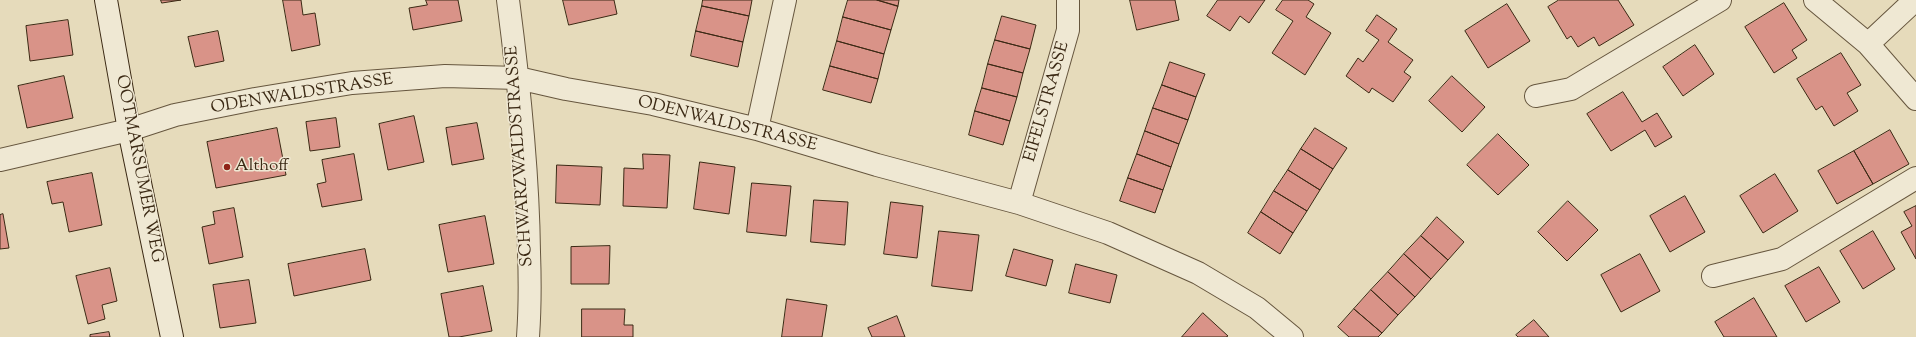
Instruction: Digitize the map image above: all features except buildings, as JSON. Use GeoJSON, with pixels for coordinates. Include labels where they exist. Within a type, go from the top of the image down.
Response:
{"type":"FeatureCollection","features":[{"type":"Feature","properties":{"kind":"street","name":"OOTMARSUMER WEG"},"geometry":{"type":"LineString","coordinates":[[106,0],[129,130],[172,337]]}},
{"type":"Feature","properties":{"kind":"street","name":"SCHWARZWALDSTRASSE"},"geometry":{"type":"LineString","coordinates":[[508,0],[518,78],[528,208],[530,310],[528,337]]}},
{"type":"Feature","properties":{"kind":"street"},"geometry":{"type":"LineString","coordinates":[[757,129],[785,0]]}},
{"type":"Feature","properties":{"kind":"street","name":"EIFELSTRASSE"},"geometry":{"type":"LineString","coordinates":[[1019,203],[1068,30],[1068,0]]}},
{"type":"Feature","properties":{"kind":"street"},"geometry":{"type":"LineString","coordinates":[[1536,96],[1571,89],[1720,0]]}},
{"type":"Feature","properties":{"kind":"street"},"geometry":{"type":"LineString","coordinates":[[1815,0],[1868,44],[1916,99]]}},
{"type":"Feature","properties":{"kind":"street"},"geometry":{"type":"LineString","coordinates":[[1868,44],[1915,0]]}},
{"type":"Feature","properties":{"kind":"street","name":"ODENWALDSTRASSE"},"geometry":{"type":"LineString","coordinates":[[0,160],[129,130],[175,115],[255,99],[352,83],[445,76],[518,78],[566,89],[653,104],[757,129],[877,165],[1019,203],[1108,233],[1198,273],[1257,308],[1290,337]]}},
{"type":"Feature","properties":{"kind":"street"},"geometry":{"type":"LineString","coordinates":[[1713,276],[1782,259],[1916,178]]}},
{"type":"Feature","properties":{"kind":"place","name":"Althoff"},"geometry":{"type":"Point","coordinates":[227,167]}}]}
